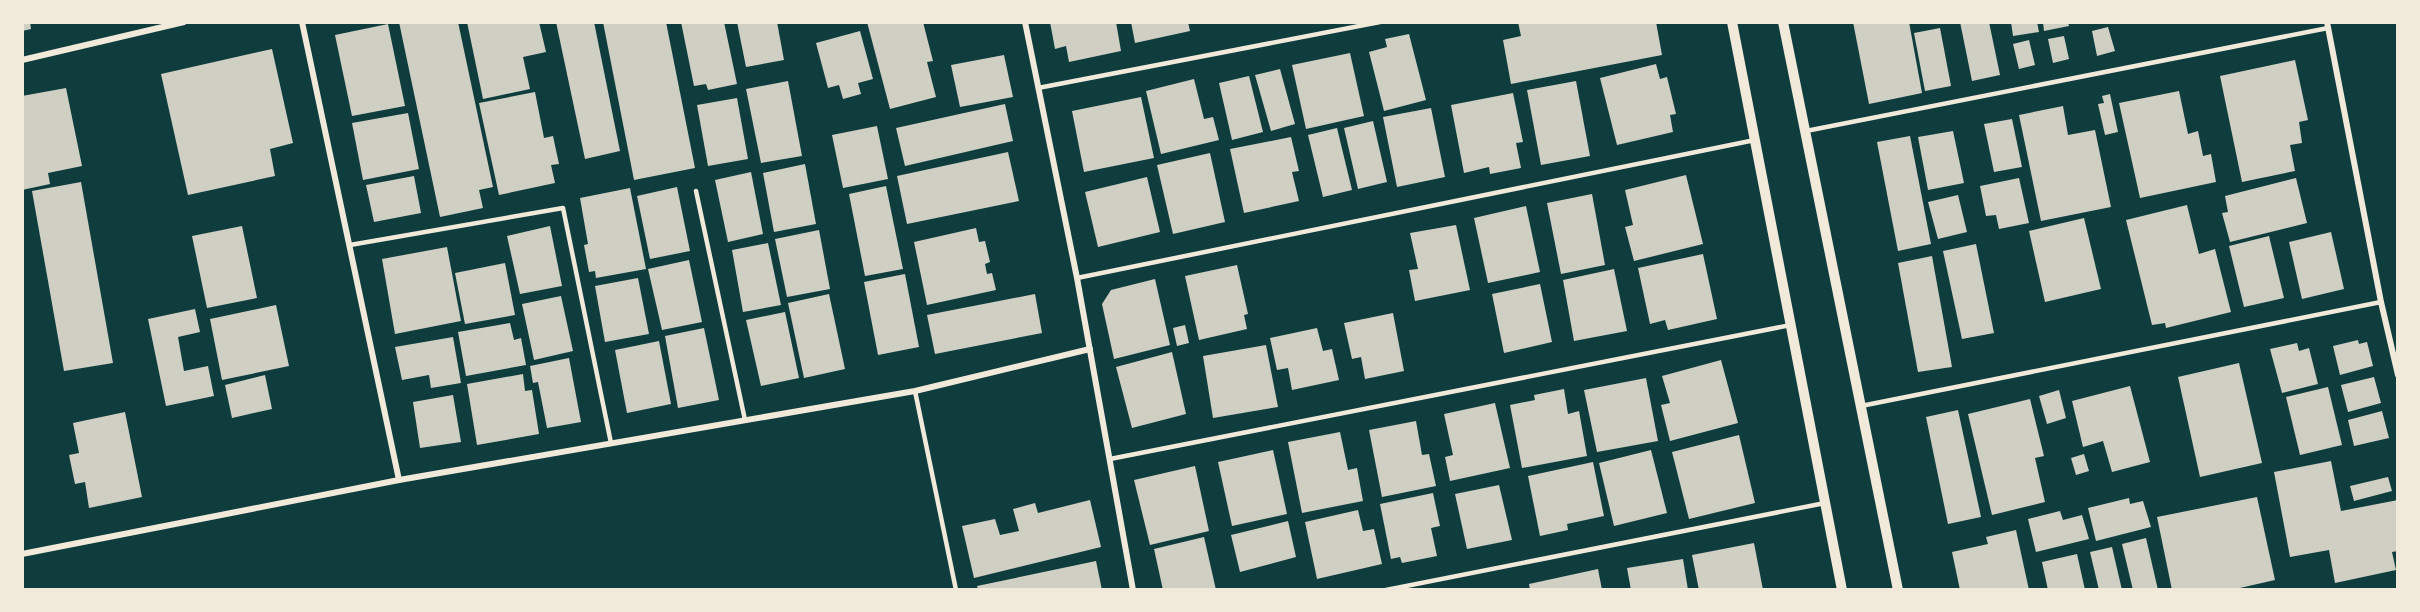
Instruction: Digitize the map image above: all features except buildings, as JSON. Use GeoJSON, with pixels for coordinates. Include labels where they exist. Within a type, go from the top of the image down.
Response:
{"type":"FeatureCollection","features":[{"type":"Feature","properties":{"kind":"street"},"geometry":{"type":"LineString","coordinates":[[22,60],[184,22]]}},
{"type":"Feature","properties":{"kind":"street"},"geometry":{"type":"LineString","coordinates":[[302,22],[399,480]]}},
{"type":"Feature","properties":{"kind":"street"},"geometry":{"type":"LineString","coordinates":[[1025,22],[1077,278],[1133,590]]}},
{"type":"Feature","properties":{"kind":"street"},"geometry":{"type":"LineString","coordinates":[[1732,22],[1842,590]]}},
{"type":"Feature","properties":{"kind":"street"},"geometry":{"type":"LineString","coordinates":[[1783,22],[1898,590]]}},
{"type":"Feature","properties":{"kind":"street"},"geometry":{"type":"LineString","coordinates":[[2327,25],[2397,375]]}},
{"type":"Feature","properties":{"kind":"street"},"geometry":{"type":"LineString","coordinates":[[22,554],[399,480],[915,391],[1090,349]]}},
{"type":"Feature","properties":{"kind":"lane"},"geometry":{"type":"LineString","coordinates":[[1038,88],[1380,22]]}},
{"type":"Feature","properties":{"kind":"lane"},"geometry":{"type":"LineString","coordinates":[[1805,131],[2327,25]]}},
{"type":"Feature","properties":{"kind":"lane"},"geometry":{"type":"LineString","coordinates":[[1077,278],[1755,140]]}},
{"type":"Feature","properties":{"kind":"lane"},"geometry":{"type":"LineString","coordinates":[[696,191],[745,420]]}},
{"type":"Feature","properties":{"kind":"lane"},"geometry":{"type":"LineString","coordinates":[[350,245],[563,208],[611,443]]}},
{"type":"Feature","properties":{"kind":"lane"},"geometry":{"type":"LineString","coordinates":[[1861,406],[2381,302]]}},
{"type":"Feature","properties":{"kind":"lane"},"geometry":{"type":"LineString","coordinates":[[1110,459],[1791,325]]}},
{"type":"Feature","properties":{"kind":"lane"},"geometry":{"type":"LineString","coordinates":[[915,391],[956,590]]}},
{"type":"Feature","properties":{"kind":"lane"},"geometry":{"type":"LineString","coordinates":[[1386,590],[1825,504]]}}]}
